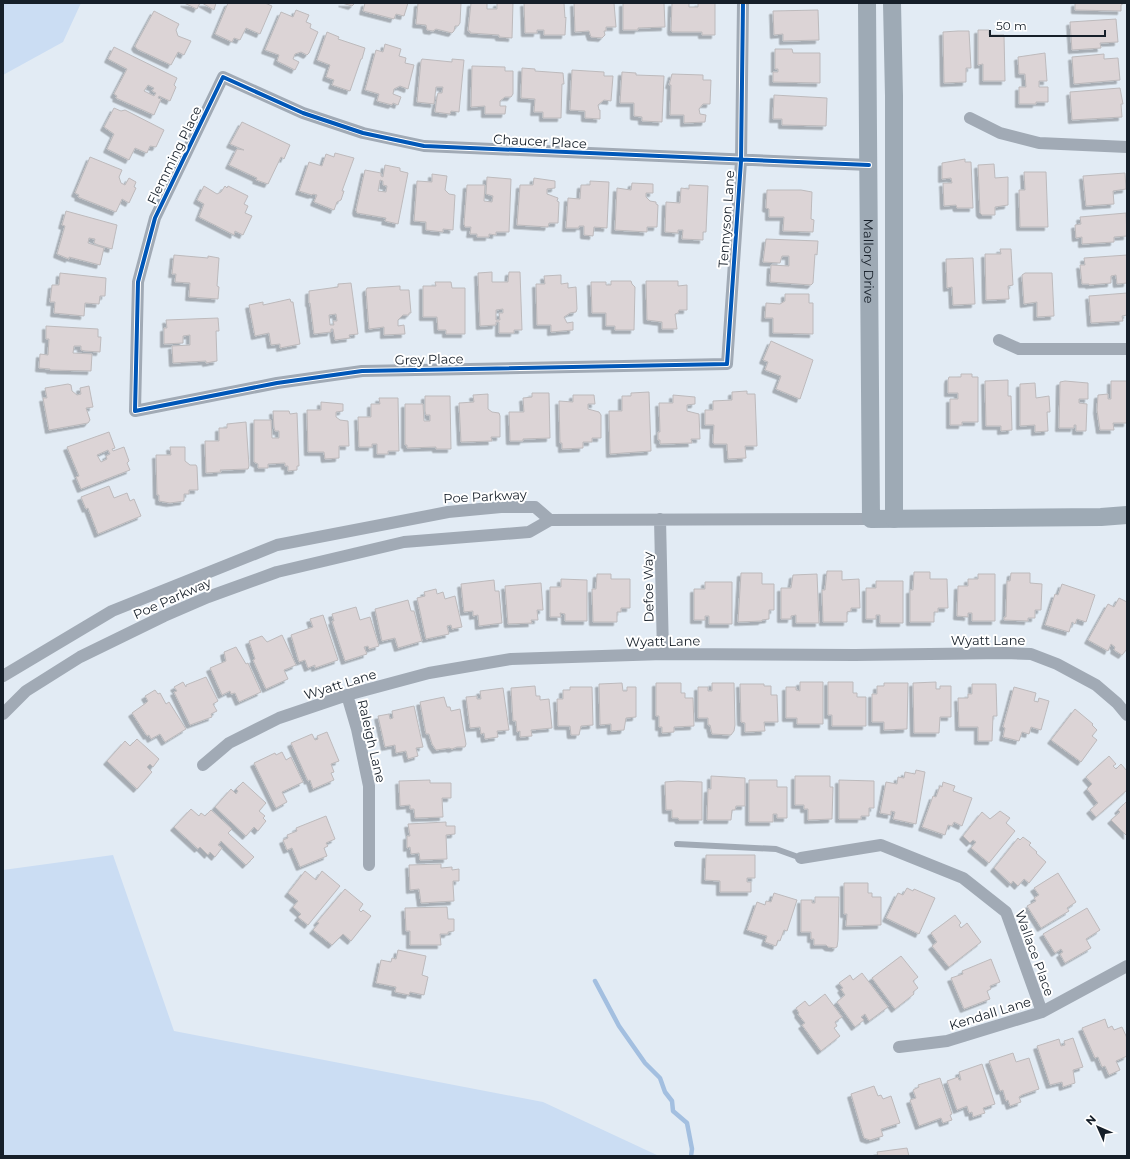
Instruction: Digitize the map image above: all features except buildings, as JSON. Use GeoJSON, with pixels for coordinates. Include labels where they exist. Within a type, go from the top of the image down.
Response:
{"type":"FeatureCollection","features":[{"type":"Feature","properties":{"kind":"main road","name":"Mallory Drive"},"geometry":{"type":"LineString","coordinates":[[867,3],[872,519]]}},
{"type":"Feature","properties":{"kind":"main road"},"geometry":{"type":"LineString","coordinates":[[892,3],[894,96],[894,519]]}},
{"type":"Feature","properties":{"kind":"main road"},"geometry":{"type":"LineString","coordinates":[[872,519],[1101,517],[1127,515]]}},
{"type":"Feature","properties":{"kind":"street","name":"Tennyson Lane"},"geometry":{"type":"LineString","coordinates":[[727,364],[740,161],[743,3]]}},
{"type":"Feature","properties":{"kind":"street","name":"Chaucer Place"},"geometry":{"type":"LineString","coordinates":[[223,77],[303,113],[363,133],[424,146],[740,161],[869,165]]}},
{"type":"Feature","properties":{"kind":"street","name":"Flemming Place"},"geometry":{"type":"LineString","coordinates":[[135,411],[138,282],[155,218],[223,77]]}},
{"type":"Feature","properties":{"kind":"street"},"geometry":{"type":"LineString","coordinates":[[970,118],[1000,133],[1039,142],[1127,147]]}},
{"type":"Feature","properties":{"kind":"street"},"geometry":{"type":"LineString","coordinates":[[999,340],[1019,349],[1127,349]]}},
{"type":"Feature","properties":{"kind":"street","name":"Grey Place"},"geometry":{"type":"LineString","coordinates":[[135,411],[277,383],[362,371],[727,364]]}},
{"type":"Feature","properties":{"kind":"street","name":"Poe Parkway"},"geometry":{"type":"LineString","coordinates":[[3,676],[112,611],[277,546],[448,512],[535,507],[550,520],[529,532],[404,542],[277,572],[221,592],[164,616],[80,657],[26,691],[3,714]]}},
{"type":"Feature","properties":{"kind":"street","name":"Defoe Way"},"geometry":{"type":"LineString","coordinates":[[660,519],[663,654]]}},
{"type":"Feature","properties":{"kind":"street"},"geometry":{"type":"LineString","coordinates":[[550,520],[872,519]]}},
{"type":"Feature","properties":{"kind":"street","name":"Wyatt Lane"},"geometry":{"type":"LineString","coordinates":[[203,765],[230,743],[279,718],[347,695],[429,673],[511,659],[663,654],[855,656],[1004,652],[1031,654],[1057,664],[1096,685],[1117,703],[1127,715]]}},
{"type":"Feature","properties":{"kind":"street","name":"Raleigh Lane"},"geometry":{"type":"LineString","coordinates":[[347,695],[357,729],[369,786],[369,864]]}},
{"type":"Feature","properties":{"kind":"street","name":"Wallace Place"},"geometry":{"type":"LineString","coordinates":[[801,858],[881,845],[963,878],[1006,912],[1042,1012]]}},
{"type":"Feature","properties":{"kind":"street","name":"Kendall Lane"},"geometry":{"type":"LineString","coordinates":[[899,1047],[947,1042],[1042,1012],[1127,966]]}},
{"type":"Feature","properties":{"kind":"lane"},"geometry":{"type":"LineString","coordinates":[[677,844],[776,849],[801,858]]}},
{"type":"Feature","properties":{"kind":"shaded area"},"geometry":{"type":"Polygon","coordinates":[[[3,3],[81,3],[63,42],[3,75],[3,3]]]}},
{"type":"Feature","properties":{"kind":"shaded area"},"geometry":{"type":"Polygon","coordinates":[[[113,855],[174,1031],[543,1102],[659,1156],[3,1156],[3,870],[113,855]]]}},
{"type":"Feature","properties":{"kind":"waterway"},"geometry":{"type":"LineString","coordinates":[[595,981],[619,1026],[645,1063],[660,1078],[665,1092],[672,1101],[673,1111],[687,1123],[692,1149],[691,1156]]}},
{"type":"Feature","properties":{"kind":"cycle path"},"geometry":{"type":"LineString","coordinates":[[743,3],[741,161],[727,364],[362,371],[277,383],[135,411],[138,282],[155,218],[223,77],[303,113],[363,133],[424,146],[869,165]]}}]}
